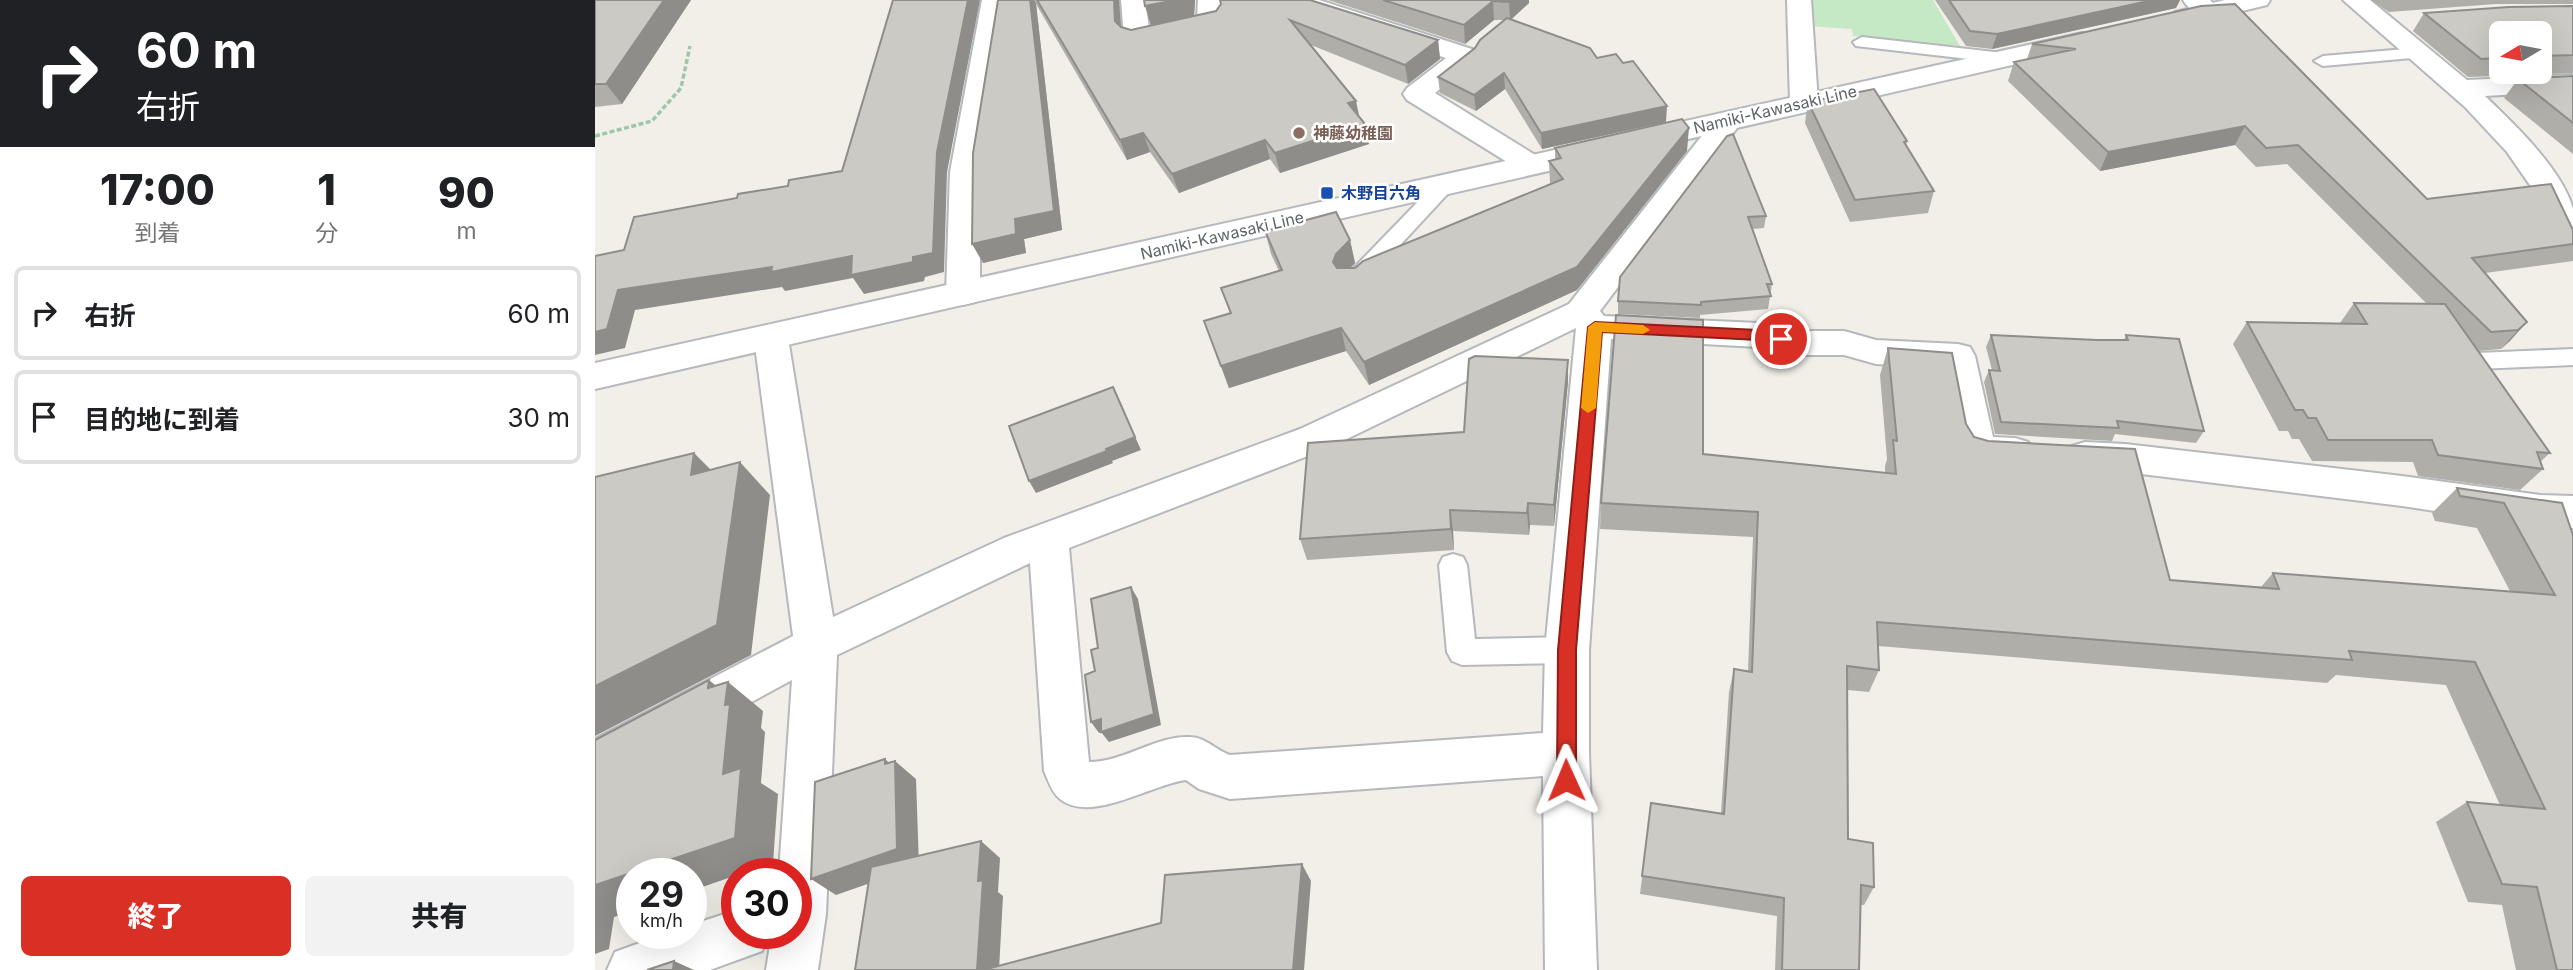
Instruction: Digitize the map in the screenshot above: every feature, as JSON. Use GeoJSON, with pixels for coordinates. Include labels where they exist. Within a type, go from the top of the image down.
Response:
{"type":"FeatureCollection","features":[{"type":"Feature","properties":{"kind":"street"},"geometry":{"type":"LineString","coordinates":[[964,294],[965,172],[994,0]]}},
{"type":"Feature","properties":{"kind":"street"},"geometry":{"type":"LineString","coordinates":[[1133,0],[1137,38],[1210,23],[1210,0]]}},
{"type":"Feature","properties":{"kind":"street"},"geometry":{"type":"LineString","coordinates":[[1307,0],[1311,7],[1475,48],[1417,94],[1531,164]]}},
{"type":"Feature","properties":{"kind":"street"},"geometry":{"type":"LineString","coordinates":[[1799,0],[1804,102]]}},
{"type":"Feature","properties":{"kind":"street"},"geometry":{"type":"LineString","coordinates":[[2158,23],[2201,5],[2258,0]]}},
{"type":"Feature","properties":{"kind":"street"},"geometry":{"type":"LineString","coordinates":[[2355,0],[2460,89],[2507,135],[2538,172],[2573,248]]}},
{"type":"Feature","properties":{"kind":"street"},"geometry":{"type":"LineString","coordinates":[[2382,23],[2420,20]]}},
{"type":"Feature","properties":{"kind":"street","name":"Namiki-Kawasaki Line"},"geometry":{"type":"LineString","coordinates":[[595,376],[2107,35]]}},
{"type":"Feature","properties":{"kind":"street"},"geometry":{"type":"LineString","coordinates":[[2460,89],[2573,83]]}},
{"type":"Feature","properties":{"kind":"street"},"geometry":{"type":"LineString","coordinates":[[1570,970],[1567,650],[1588,320],[1729,120]]}},
{"type":"Feature","properties":{"kind":"street"},"geometry":{"type":"LineString","coordinates":[[595,763],[816,645],[1019,550],[1313,439],[1588,320],[1758,335],[1804,343],[1844,343],[1876,352],[1958,356],[1977,450],[2125,458],[2402,491],[2540,511],[2573,512]]}},
{"type":"Feature","properties":{"kind":"street"},"geometry":{"type":"LineString","coordinates":[[771,338],[816,645],[802,858]]}},
{"type":"Feature","properties":{"kind":"street"},"geometry":{"type":"LineString","coordinates":[[1048,539],[1067,771],[1077,784],[1104,784],[1175,760],[1192,758],[1230,778],[1566,753]]}},
{"type":"Feature","properties":{"kind":"street"},"geometry":{"type":"LineString","coordinates":[[633,970],[721,941]]}},
{"type":"Feature","properties":{"kind":"street"},"geometry":{"type":"LineString","coordinates":[[792,970],[794,949]]}},
{"type":"Feature","properties":{"kind":"lane"},"geometry":{"type":"LineString","coordinates":[[1862,42],[2003,58]]}},
{"type":"Feature","properties":{"kind":"lane"},"geometry":{"type":"LineString","coordinates":[[2323,61],[2417,53]]}},
{"type":"Feature","properties":{"kind":"lane"},"geometry":{"type":"LineString","coordinates":[[1351,284],[1447,183]]}},
{"type":"Feature","properties":{"kind":"lane"},"geometry":{"type":"LineString","coordinates":[[2477,361],[2562,355],[2573,357]]}},
{"type":"Feature","properties":{"kind":"lane"},"geometry":{"type":"LineString","coordinates":[[1453,565],[1462,652],[1567,650]]}},
{"type":"Feature","properties":{"kind":"path"},"geometry":{"type":"LineString","coordinates":[[595,136],[652,121],[681,88],[690,46]]}},
{"type":"Feature","properties":{"kind":"green space"},"geometry":{"type":"Polygon","coordinates":[[[1807,0],[1933,0],[1960,46],[1853,36],[1852,29],[1808,26],[1807,0]]]}},
{"type":"Feature","properties":{"kind":"building"},"geometry":{"type":"Polygon","coordinates":[[[595,0],[664,0],[606,84],[595,84],[595,0]]]}},
{"type":"Feature","properties":{"kind":"building"},"geometry":{"type":"Polygon","coordinates":[[[893,0],[968,0],[937,152],[933,253],[913,257],[913,262],[851,275],[852,256],[771,272],[772,267],[618,290],[607,329],[595,332],[595,256],[624,250],[634,217],[737,198],[738,194],[788,186],[789,180],[842,171],[893,0]]]}},
{"type":"Feature","properties":{"kind":"building"},"geometry":{"type":"Polygon","coordinates":[[[998,0],[1030,0],[1054,211],[1015,219],[1016,234],[972,244],[973,153],[998,0]]]}},
{"type":"Feature","properties":{"kind":"building"},"geometry":{"type":"Polygon","coordinates":[[[1037,0],[1114,0],[1115,21],[1121,27],[1131,30],[1216,11],[1221,4],[1220,0],[1310,0],[1438,40],[1405,65],[1290,20],[1356,101],[1348,103],[1365,124],[1275,153],[1265,140],[1172,174],[1143,133],[1120,140],[1037,0]]]}},
{"type":"Feature","properties":{"kind":"building"},"geometry":{"type":"Polygon","coordinates":[[[1144,0],[1176,0],[1145,6],[1144,0]]]}},
{"type":"Feature","properties":{"kind":"building"},"geometry":{"type":"Polygon","coordinates":[[[1383,0],[1511,0],[1493,1],[1464,25],[1383,0]]]}},
{"type":"Feature","properties":{"kind":"building"},"geometry":{"type":"Polygon","coordinates":[[[1949,0],[2153,0],[1997,34],[1970,31],[1949,0]]]}},
{"type":"Feature","properties":{"kind":"building"},"geometry":{"type":"Polygon","coordinates":[[[2235,4],[2427,199],[2551,184],[2573,230],[2573,244],[2472,258],[2527,322],[2518,330],[2491,332],[2298,145],[2266,148],[2245,126],[2108,152],[2014,62],[2076,49],[2032,44],[2201,6],[2235,4]]]}},
{"type":"Feature","properties":{"kind":"building"},"geometry":{"type":"Polygon","coordinates":[[[2573,6],[2573,55],[2552,56],[2552,21],[2489,21],[2489,59],[2481,59],[2424,13],[2573,6]]]}},
{"type":"Feature","properties":{"kind":"building"},"geometry":{"type":"Polygon","coordinates":[[[1507,18],[1590,48],[1597,58],[1616,54],[1623,63],[1633,61],[1667,106],[1541,133],[1504,73],[1474,95],[1438,77],[1507,18]]]}},
{"type":"Feature","properties":{"kind":"building"},"geometry":{"type":"Polygon","coordinates":[[[2573,76],[2573,123],[2524,84],[2552,84],[2552,77],[2573,76]]]}},
{"type":"Feature","properties":{"kind":"building"},"geometry":{"type":"Polygon","coordinates":[[[1874,89],[1934,191],[1855,200],[1808,102],[1874,89]]]}},
{"type":"Feature","properties":{"kind":"building"},"geometry":{"type":"Polygon","coordinates":[[[1682,119],[1689,128],[1577,267],[1364,362],[1341,328],[1221,366],[1204,321],[1231,313],[1221,288],[1282,270],[1265,231],[1336,212],[1350,240],[1336,254],[1333,262],[1337,268],[1355,268],[1363,261],[1563,179],[1549,161],[1561,158],[1555,148],[1682,119]]]}},
{"type":"Feature","properties":{"kind":"building"},"geometry":{"type":"Polygon","coordinates":[[[1733,134],[1766,216],[1748,217],[1772,284],[1767,284],[1771,296],[1701,302],[1701,305],[1618,301],[1620,277],[1727,136],[1733,134]]]}},
{"type":"Feature","properties":{"kind":"building"},"geometry":{"type":"Polygon","coordinates":[[[2354,303],[2445,304],[2550,453],[2537,452],[2543,469],[2438,455],[2432,440],[2328,440],[2316,418],[2308,418],[2303,410],[2295,410],[2247,322],[2367,324],[2354,303]]]}},
{"type":"Feature","properties":{"kind":"building"},"geometry":{"type":"Polygon","coordinates":[[[1616,315],[1703,320],[1703,454],[1896,474],[1893,440],[1897,441],[1888,348],[1952,353],[1966,424],[1974,437],[1988,441],[2135,449],[2170,580],[2279,589],[2273,573],[2555,595],[2504,503],[2460,496],[2457,488],[2562,503],[2573,535],[2573,970],[2557,970],[2537,887],[2502,884],[2467,802],[2545,809],[2475,662],[2349,651],[2352,660],[1877,622],[1879,670],[1847,666],[1848,839],[1873,843],[1874,887],[1861,885],[1859,970],[1782,970],[1784,898],[1642,876],[1651,803],[1724,814],[1734,669],[1752,672],[1758,512],[1601,503],[1616,315]]]}},
{"type":"Feature","properties":{"kind":"building"},"geometry":{"type":"Polygon","coordinates":[[[1991,335],[2128,340],[2126,335],[2179,339],[2204,431],[2117,421],[2119,428],[2001,422],[1989,370],[2000,371],[1991,335]]]}},
{"type":"Feature","properties":{"kind":"building"},"geometry":{"type":"Polygon","coordinates":[[[1475,356],[1568,360],[1554,505],[1528,503],[1527,513],[1450,510],[1451,529],[1300,539],[1308,443],[1464,432],[1469,359],[1475,356]]]}},
{"type":"Feature","properties":{"kind":"building"},"geometry":{"type":"Polygon","coordinates":[[[1113,387],[1135,437],[1106,449],[1107,451],[1029,481],[1009,426],[1113,387]]]}},
{"type":"Feature","properties":{"kind":"building"},"geometry":{"type":"Polygon","coordinates":[[[694,453],[691,475],[740,462],[717,625],[595,686],[595,477],[694,453]]]}},
{"type":"Feature","properties":{"kind":"building"},"geometry":{"type":"Polygon","coordinates":[[[1131,587],[1154,714],[1101,732],[1101,719],[1091,722],[1085,675],[1095,671],[1091,650],[1098,648],[1091,599],[1131,587]]]}},
{"type":"Feature","properties":{"kind":"building"},"geometry":{"type":"Polygon","coordinates":[[[709,680],[708,688],[728,682],[725,705],[730,704],[723,774],[741,768],[735,838],[675,858],[616,858],[616,878],[595,885],[595,740],[709,680]]]}},
{"type":"Feature","properties":{"kind":"building"},"geometry":{"type":"Polygon","coordinates":[[[885,759],[885,764],[895,761],[897,849],[812,879],[815,782],[885,759]]]}},
{"type":"Feature","properties":{"kind":"building"},"geometry":{"type":"Polygon","coordinates":[[[981,841],[978,881],[983,880],[977,970],[855,970],[871,867],[981,841]]]}},
{"type":"Feature","properties":{"kind":"building"},"geometry":{"type":"Polygon","coordinates":[[[1302,864],[1293,970],[983,970],[1161,923],[1165,875],[1302,864]]]}},
{"type":"Feature","properties":{"kind":"building"},"geometry":{"type":"Polygon","coordinates":[[[674,961],[673,970],[647,970],[674,961]]]}},
{"type":"Feature","properties":{"kind":"slow traffic"},"geometry":{"type":"LineString","coordinates":[[1588,408],[1595,327],[1643,330]]}},
{"type":"Feature","properties":{"kind":"place","name":"神藤幼稚園"},"geometry":{"type":"Point","coordinates":[1299,133]}},
{"type":"Feature","properties":{"kind":"place","name":"木野目六角"},"geometry":{"type":"Point","coordinates":[1327,193]}},
{"type":"Feature","properties":{"kind":"route"},"geometry":{"type":"LineString","coordinates":[[1566,780],[1567,650],[1595,327],[1758,335],[1781,339]]}}]}
